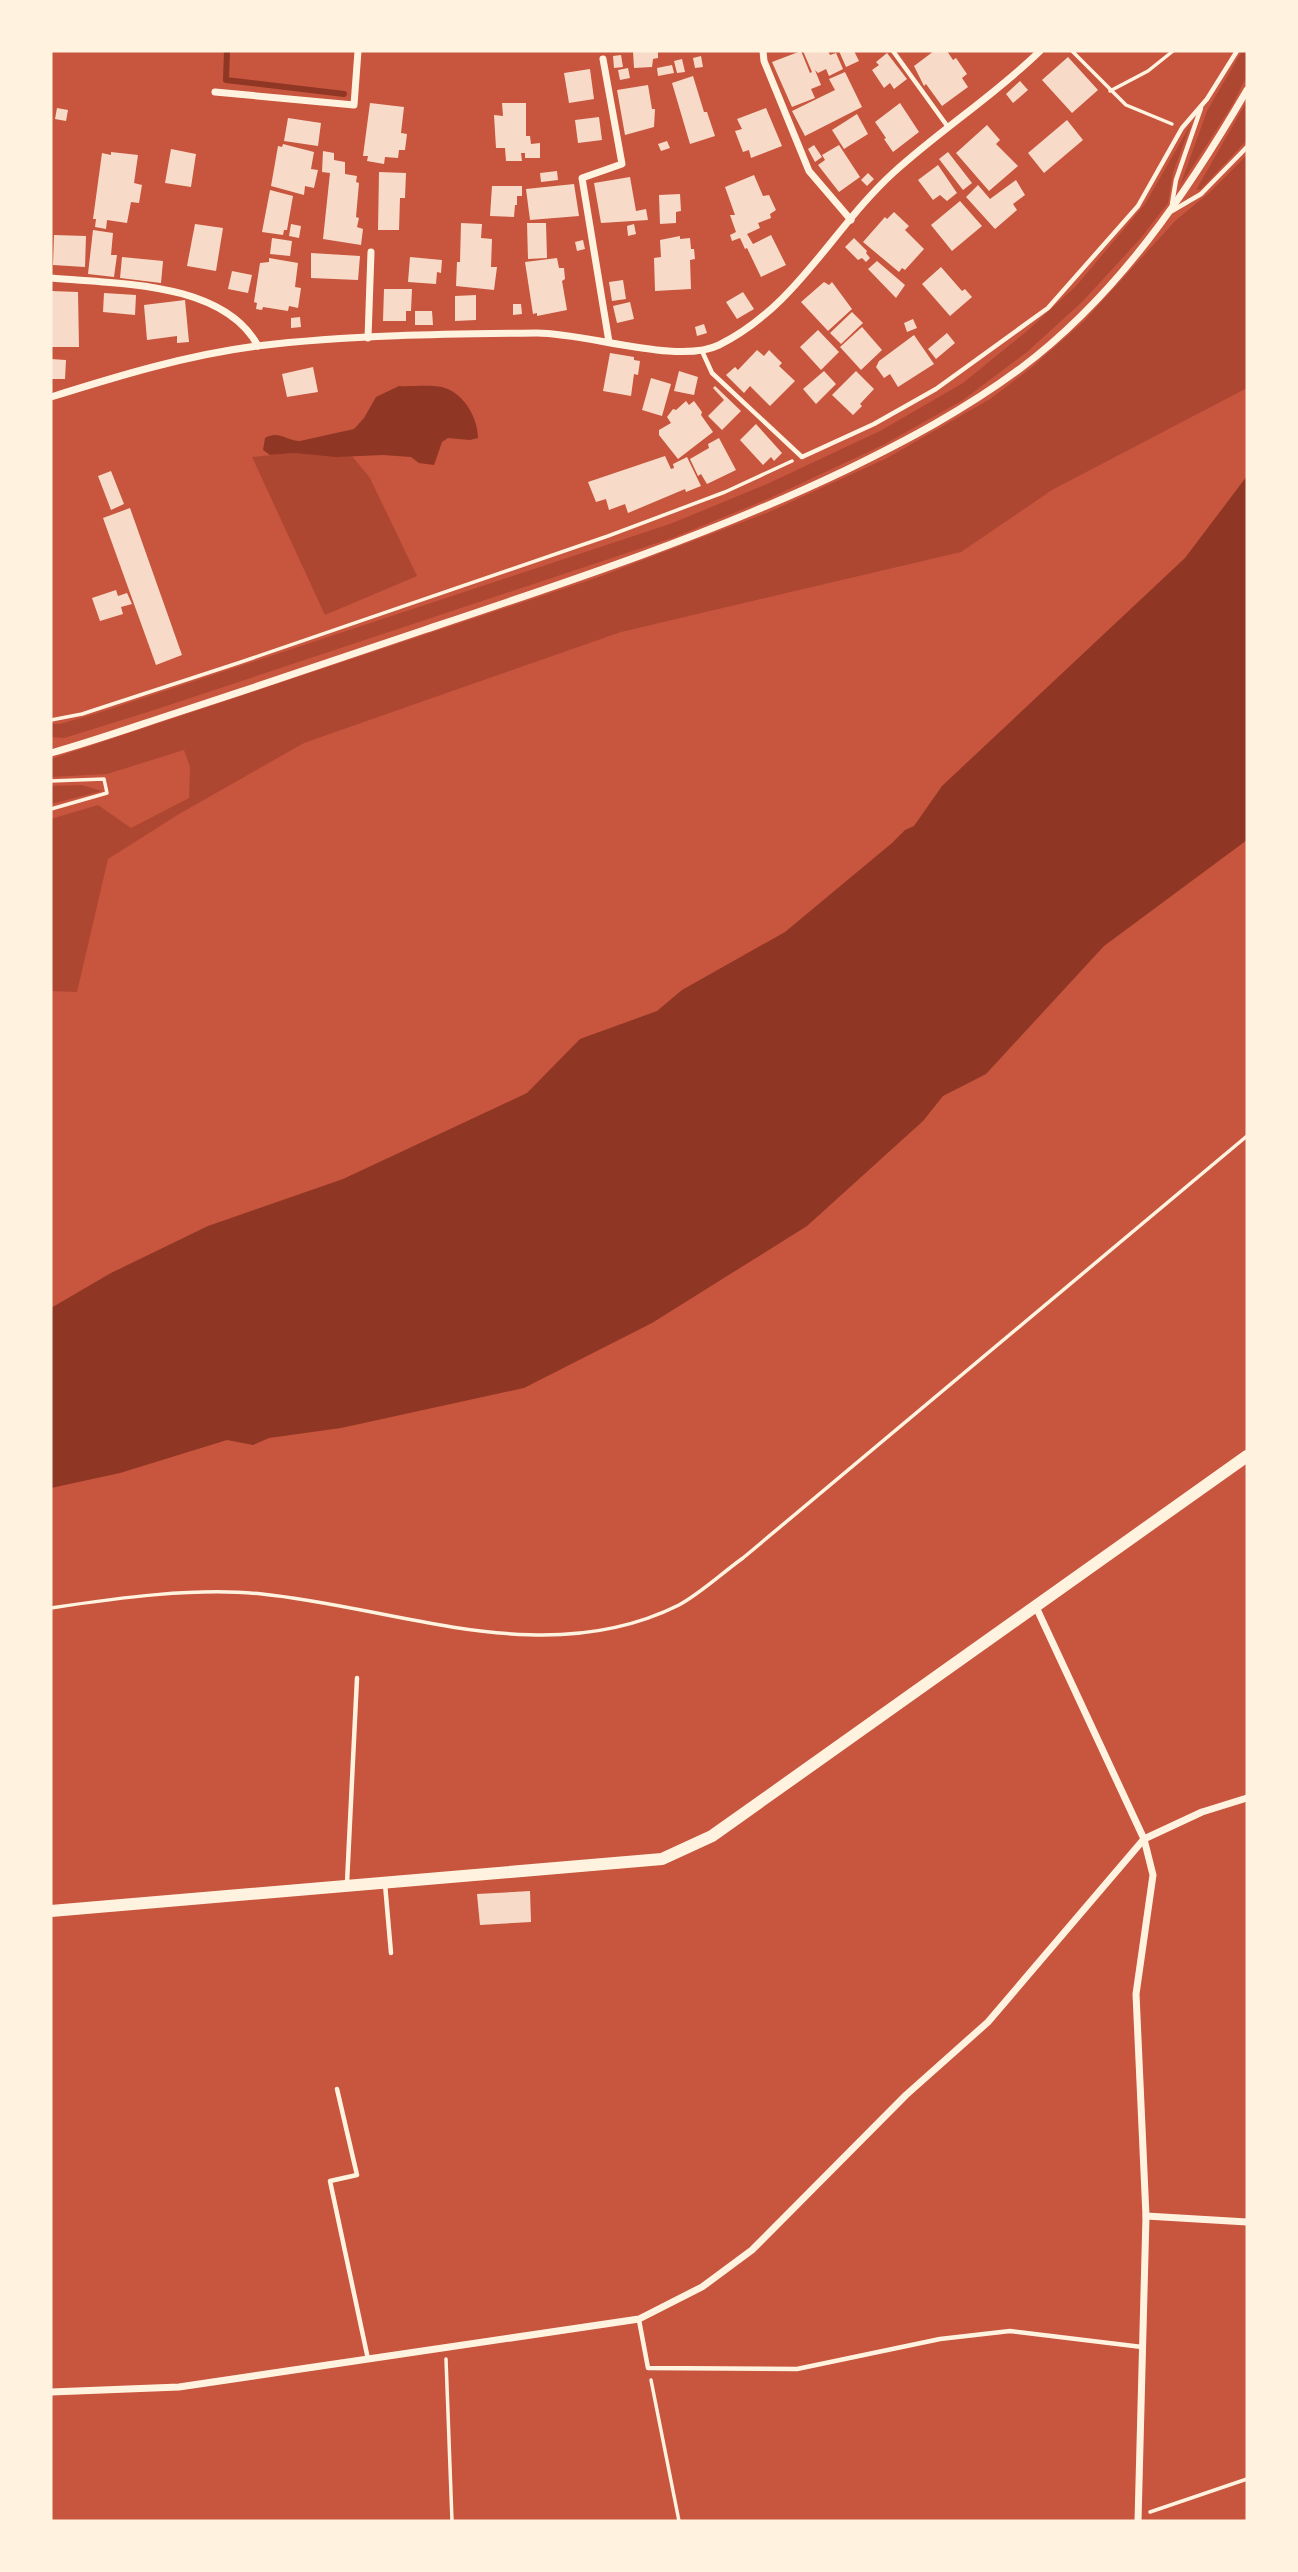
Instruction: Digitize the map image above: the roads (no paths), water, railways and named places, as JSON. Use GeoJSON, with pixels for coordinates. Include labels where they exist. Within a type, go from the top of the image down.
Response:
{"type":"FeatureCollection","features":[{"type":"Feature","properties":{"kind":"main road"},"geometry":{"type":"LineString","coordinates":[[51,1911],[662,1859],[712,1836],[1247,1456]]}},
{"type":"Feature","properties":{"kind":"street"},"geometry":{"type":"LineString","coordinates":[[215,92],[354,105],[358,51]]}},
{"type":"Feature","properties":{"kind":"street"},"geometry":{"type":"LineString","coordinates":[[763,51],[764,61],[809,171],[851,220]]}},
{"type":"Feature","properties":{"kind":"street"},"geometry":{"type":"LineString","coordinates":[[51,397],[126,374],[258,346],[368,338],[560,333],[670,351],[702,351],[743,331],[790,292],[892,174],[1040,51]]}},
{"type":"Feature","properties":{"kind":"street"},"geometry":{"type":"LineString","coordinates":[[603,59],[622,164],[582,178],[609,342]]}},
{"type":"Feature","properties":{"kind":"street"},"geometry":{"type":"LineString","coordinates":[[51,752],[241,692],[633,559],[724,524],[826,479],[962,409],[1023,366],[1071,325],[1118,276],[1171,212],[1216,144],[1247,90]]}},
{"type":"Feature","properties":{"kind":"street"},"geometry":{"type":"LineString","coordinates":[[368,338],[371,252]]}},
{"type":"Feature","properties":{"kind":"street"},"geometry":{"type":"LineString","coordinates":[[51,278],[171,290],[205,300],[237,319],[250,332],[258,346]]}},
{"type":"Feature","properties":{"kind":"street"},"geometry":{"type":"LineString","coordinates":[[1036,1607],[1144,1839],[1153,1875],[1136,1994],[1146,2216],[1138,2519]]}},
{"type":"Feature","properties":{"kind":"street"},"geometry":{"type":"LineString","coordinates":[[51,2392],[179,2388],[639,2319],[702,2287],[752,2250],[906,2095],[988,2022],[1144,1839],[1202,1812],[1247,1798]]}},
{"type":"Feature","properties":{"kind":"street"},"geometry":{"type":"LineString","coordinates":[[1146,2216],[1247,2222]]}},
{"type":"Feature","properties":{"kind":"lane"},"geometry":{"type":"LineString","coordinates":[[893,51],[948,128]]}},
{"type":"Feature","properties":{"kind":"lane"},"geometry":{"type":"LineString","coordinates":[[702,351],[712,373],[802,457],[874,424],[936,389],[1048,308],[1138,206],[1182,128],[1202,105],[1237,51]]}},
{"type":"Feature","properties":{"kind":"lane"},"geometry":{"type":"LineString","coordinates":[[1171,212],[1176,180],[1202,105]]}},
{"type":"Feature","properties":{"kind":"lane"},"geometry":{"type":"LineString","coordinates":[[1171,212],[1201,194],[1247,147]]}},
{"type":"Feature","properties":{"kind":"lane"},"geometry":{"type":"LineString","coordinates":[[347,1886],[357,1678]]}},
{"type":"Feature","properties":{"kind":"lane"},"geometry":{"type":"LineString","coordinates":[[385,1882],[391,1953]]}},
{"type":"Feature","properties":{"kind":"lane"},"geometry":{"type":"LineString","coordinates":[[337,2090],[357,2175],[330,2181],[368,2360]]}},
{"type":"Feature","properties":{"kind":"lane"},"geometry":{"type":"LineString","coordinates":[[639,2319],[648,2368],[797,2369],[940,2339],[1010,2330],[1143,2348]]}},
{"type":"Feature","properties":{"kind":"waterway"},"geometry":{"type":"LineString","coordinates":[[227,51],[226,80],[344,94]]}}]}
